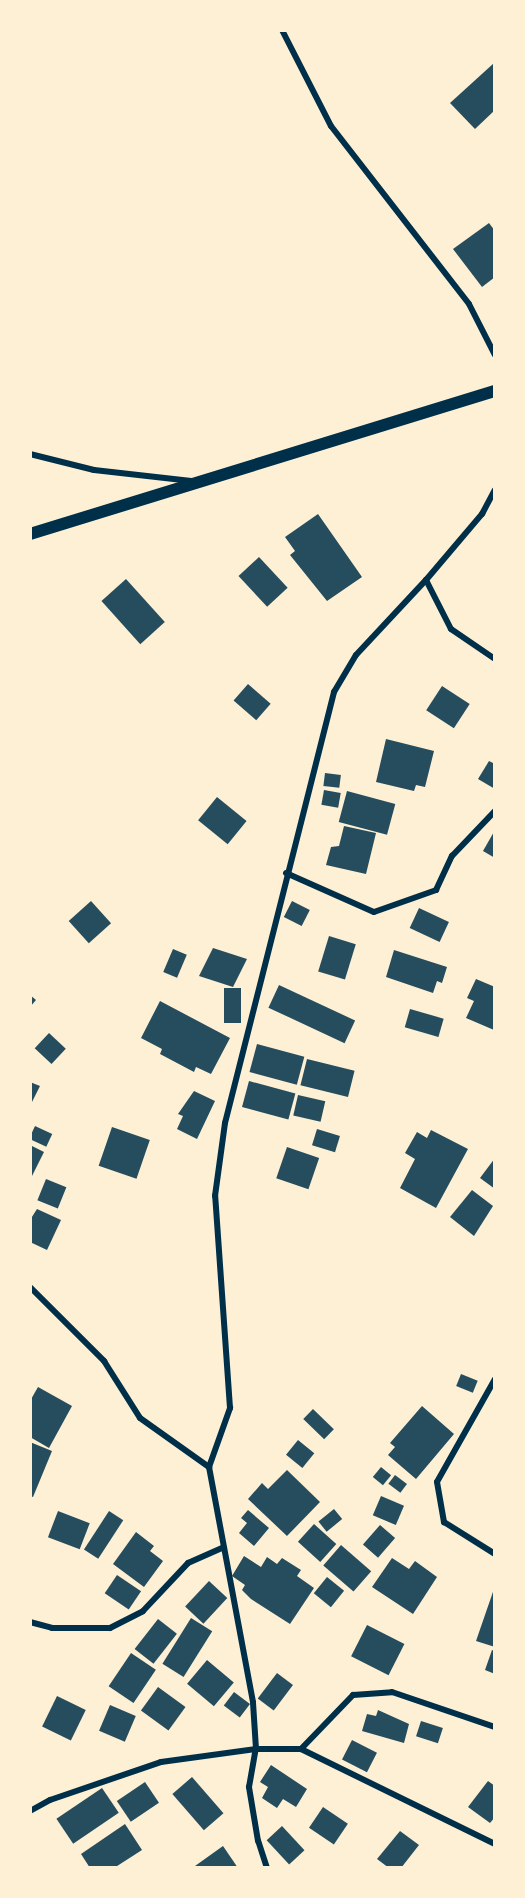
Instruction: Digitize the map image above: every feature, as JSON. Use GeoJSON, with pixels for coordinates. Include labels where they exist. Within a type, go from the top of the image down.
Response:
{"type":"FeatureCollection","features":[{"type":"Feature","properties":{"kind":"main road"},"geometry":{"type":"LineString","coordinates":[[30,534],[195,481],[495,391]]}},
{"type":"Feature","properties":{"kind":"street"},"geometry":{"type":"LineString","coordinates":[[282,30],[331,126],[469,304],[495,355]]}},
{"type":"Feature","properties":{"kind":"street"},"geometry":{"type":"LineString","coordinates":[[30,454],[94,470],[195,481]]}},
{"type":"Feature","properties":{"kind":"street"},"geometry":{"type":"LineString","coordinates":[[267,1868],[258,1841],[249,1787],[256,1749],[253,1702],[209,1467],[230,1408],[216,1185],[225,1122],[286,873],[334,692],[356,656],[426,580],[482,514],[495,490]]}},
{"type":"Feature","properties":{"kind":"street"},"geometry":{"type":"LineString","coordinates":[[426,580],[451,629],[495,659]]}},
{"type":"Feature","properties":{"kind":"street"},"geometry":{"type":"LineString","coordinates":[[286,873],[374,912],[436,890],[452,856],[495,811]]}},
{"type":"Feature","properties":{"kind":"street"},"geometry":{"type":"LineString","coordinates":[[30,1287],[104,1361],[140,1418],[209,1467]]}},
{"type":"Feature","properties":{"kind":"street"},"geometry":{"type":"LineString","coordinates":[[495,1379],[437,1482],[444,1522],[495,1554]]}},
{"type":"Feature","properties":{"kind":"street"},"geometry":{"type":"LineString","coordinates":[[30,1622],[52,1628],[110,1628],[143,1611],[188,1563],[224,1547]]}},
{"type":"Feature","properties":{"kind":"street"},"geometry":{"type":"LineString","coordinates":[[301,1749],[353,1695],[392,1692],[495,1727]]}},
{"type":"Feature","properties":{"kind":"street"},"geometry":{"type":"LineString","coordinates":[[30,1811],[50,1800],[161,1762],[256,1749],[301,1749],[495,1844]]}},
{"type":"Feature","properties":{"kind":"building"},"geometry":{"type":"Polygon","coordinates":[[[494,63],[495,110],[475,129],[450,103],[494,63]]]}},
{"type":"Feature","properties":{"kind":"building"},"geometry":{"type":"Polygon","coordinates":[[[489,223],[495,231],[495,277],[482,287],[453,249],[489,223]]]}},
{"type":"Feature","properties":{"kind":"building"},"geometry":{"type":"Polygon","coordinates":[[[318,514],[362,577],[327,601],[290,555],[295,551],[285,537],[318,514]]]}},
{"type":"Feature","properties":{"kind":"building"},"geometry":{"type":"Polygon","coordinates":[[[259,557],[288,588],[267,607],[239,576],[259,557]]]}},
{"type":"Feature","properties":{"kind":"building"},"geometry":{"type":"Polygon","coordinates":[[[126,579],[165,622],[140,644],[101,601],[126,579]]]}},
{"type":"Feature","properties":{"kind":"building"},"geometry":{"type":"Polygon","coordinates":[[[248,684],[271,704],[256,720],[234,701],[248,684]]]}},
{"type":"Feature","properties":{"kind":"building"},"geometry":{"type":"Polygon","coordinates":[[[442,686],[470,704],[454,728],[426,710],[442,686]]]}},
{"type":"Feature","properties":{"kind":"building"},"geometry":{"type":"Polygon","coordinates":[[[386,739],[434,751],[425,787],[416,785],[414,791],[376,782],[386,739]]]}},
{"type":"Feature","properties":{"kind":"building"},"geometry":{"type":"Polygon","coordinates":[[[489,761],[495,764],[495,789],[478,779],[489,761]]]}},
{"type":"Feature","properties":{"kind":"building"},"geometry":{"type":"Polygon","coordinates":[[[325,773],[341,775],[339,788],[323,786],[325,773]]]}},
{"type":"Feature","properties":{"kind":"building"},"geometry":{"type":"Polygon","coordinates":[[[324,790],[341,793],[338,808],[321,805],[324,790]]]}},
{"type":"Feature","properties":{"kind":"building"},"geometry":{"type":"Polygon","coordinates":[[[347,791],[395,804],[387,835],[339,822],[347,791]]]}},
{"type":"Feature","properties":{"kind":"building"},"geometry":{"type":"Polygon","coordinates":[[[217,797],[247,821],[228,844],[198,820],[217,797]]]}},
{"type":"Feature","properties":{"kind":"building"},"geometry":{"type":"Polygon","coordinates":[[[344,826],[376,833],[366,874],[326,865],[331,847],[339,846],[344,826]]]}},
{"type":"Feature","properties":{"kind":"building"},"geometry":{"type":"Polygon","coordinates":[[[495,830],[495,858],[483,851],[495,830]]]}},
{"type":"Feature","properties":{"kind":"building"},"geometry":{"type":"Polygon","coordinates":[[[91,901],[111,923],[89,943],[69,921],[91,901]]]}},
{"type":"Feature","properties":{"kind":"building"},"geometry":{"type":"Polygon","coordinates":[[[292,901],[310,910],[302,926],[284,917],[292,901]]]}},
{"type":"Feature","properties":{"kind":"building"},"geometry":{"type":"Polygon","coordinates":[[[419,908],[449,922],[440,942],[410,928],[419,908]]]}},
{"type":"Feature","properties":{"kind":"building"},"geometry":{"type":"Polygon","coordinates":[[[329,936],[356,944],[345,980],[318,971],[329,936]]]}},
{"type":"Feature","properties":{"kind":"building"},"geometry":{"type":"Polygon","coordinates":[[[213,948],[247,959],[233,987],[199,976],[213,948]]]}},
{"type":"Feature","properties":{"kind":"building"},"geometry":{"type":"Polygon","coordinates":[[[173,949],[187,955],[177,978],[163,972],[173,949]]]}},
{"type":"Feature","properties":{"kind":"building"},"geometry":{"type":"Polygon","coordinates":[[[394,950],[447,967],[442,983],[437,981],[433,993],[386,977],[394,950]]]}},
{"type":"Feature","properties":{"kind":"building"},"geometry":{"type":"Polygon","coordinates":[[[476,979],[495,987],[494,1030],[466,1018],[474,1001],[467,998],[476,979]]]}},
{"type":"Feature","properties":{"kind":"building"},"geometry":{"type":"Polygon","coordinates":[[[279,985],[355,1020],[345,1043],[268,1008],[279,985]]]}},
{"type":"Feature","properties":{"kind":"building"},"geometry":{"type":"Polygon","coordinates":[[[224,988],[241,988],[241,1023],[224,1023],[224,988]]]}},
{"type":"Feature","properties":{"kind":"building"},"geometry":{"type":"Polygon","coordinates":[[[30,995],[36,1000],[30,1007],[30,995]]]}},
{"type":"Feature","properties":{"kind":"building"},"geometry":{"type":"Polygon","coordinates":[[[160,1001],[230,1038],[211,1074],[196,1067],[194,1072],[160,1054],[162,1049],[141,1038],[160,1001]]]}},
{"type":"Feature","properties":{"kind":"building"},"geometry":{"type":"Polygon","coordinates":[[[410,1009],[444,1019],[438,1037],[405,1027],[410,1009]]]}},
{"type":"Feature","properties":{"kind":"building"},"geometry":{"type":"Polygon","coordinates":[[[49,1033],[66,1049],[51,1064],[35,1048],[49,1033]]]}},
{"type":"Feature","properties":{"kind":"building"},"geometry":{"type":"Polygon","coordinates":[[[257,1044],[304,1057],[297,1085],[249,1072],[257,1044]]]}},
{"type":"Feature","properties":{"kind":"building"},"geometry":{"type":"Polygon","coordinates":[[[307,1059],[355,1071],[348,1097],[300,1085],[307,1059]]]}},
{"type":"Feature","properties":{"kind":"building"},"geometry":{"type":"Polygon","coordinates":[[[249,1081],[295,1093],[288,1120],[242,1107],[249,1081]]]}},
{"type":"Feature","properties":{"kind":"building"},"geometry":{"type":"Polygon","coordinates":[[[30,1082],[40,1086],[32,1102],[30,1101],[30,1082]]]}},
{"type":"Feature","properties":{"kind":"building"},"geometry":{"type":"Polygon","coordinates":[[[194,1091],[215,1101],[197,1139],[177,1129],[183,1116],[178,1114],[194,1091]]]}},
{"type":"Feature","properties":{"kind":"building"},"geometry":{"type":"Polygon","coordinates":[[[298,1095],[325,1101],[321,1122],[293,1115],[298,1095]]]}},
{"type":"Feature","properties":{"kind":"building"},"geometry":{"type":"Polygon","coordinates":[[[35,1126],[52,1134],[46,1147],[30,1139],[35,1126]]]}},
{"type":"Feature","properties":{"kind":"building"},"geometry":{"type":"Polygon","coordinates":[[[112,1127],[150,1140],[136,1179],[99,1166],[112,1127]]]}},
{"type":"Feature","properties":{"kind":"building"},"geometry":{"type":"Polygon","coordinates":[[[317,1129],[340,1136],[335,1152],[312,1145],[317,1129]]]}},
{"type":"Feature","properties":{"kind":"building"},"geometry":{"type":"Polygon","coordinates":[[[431,1130],[468,1149],[436,1208],[400,1188],[415,1159],[405,1153],[417,1132],[427,1138],[431,1130]]]}},
{"type":"Feature","properties":{"kind":"building"},"geometry":{"type":"Polygon","coordinates":[[[30,1145],[44,1152],[30,1180],[30,1145]]]}},
{"type":"Feature","properties":{"kind":"building"},"geometry":{"type":"Polygon","coordinates":[[[287,1147],[319,1158],[308,1189],[276,1178],[287,1147]]]}},
{"type":"Feature","properties":{"kind":"building"},"geometry":{"type":"Polygon","coordinates":[[[495,1158],[495,1189],[480,1178],[495,1158]]]}},
{"type":"Feature","properties":{"kind":"building"},"geometry":{"type":"Polygon","coordinates":[[[46,1179],[66,1187],[58,1209],[37,1200],[46,1179]]]}},
{"type":"Feature","properties":{"kind":"building"},"geometry":{"type":"Polygon","coordinates":[[[472,1190],[493,1206],[474,1236],[450,1217],[472,1190]]]}},
{"type":"Feature","properties":{"kind":"building"},"geometry":{"type":"Polygon","coordinates":[[[37,1209],[61,1220],[47,1250],[30,1242],[30,1220],[37,1209]]]}},
{"type":"Feature","properties":{"kind":"building"},"geometry":{"type":"Polygon","coordinates":[[[461,1374],[478,1381],[473,1393],[456,1386],[461,1374]]]}},
{"type":"Feature","properties":{"kind":"building"},"geometry":{"type":"Polygon","coordinates":[[[38,1387],[72,1406],[49,1448],[30,1437],[30,1401],[38,1387]]]}},
{"type":"Feature","properties":{"kind":"building"},"geometry":{"type":"Polygon","coordinates":[[[422,1406],[454,1434],[416,1479],[388,1455],[395,1447],[390,1443],[422,1406]]]}},
{"type":"Feature","properties":{"kind":"building"},"geometry":{"type":"Polygon","coordinates":[[[313,1409],[334,1429],[324,1439],[303,1419],[313,1409]]]}},
{"type":"Feature","properties":{"kind":"building"},"geometry":{"type":"Polygon","coordinates":[[[298,1440],[314,1453],[302,1468],[286,1455],[298,1440]]]}},
{"type":"Feature","properties":{"kind":"building"},"geometry":{"type":"Polygon","coordinates":[[[30,1442],[52,1451],[33,1497],[30,1496],[30,1442]]]}},
{"type":"Feature","properties":{"kind":"building"},"geometry":{"type":"Polygon","coordinates":[[[381,1467],[391,1475],[383,1485],[373,1477],[381,1467]]]}},
{"type":"Feature","properties":{"kind":"building"},"geometry":{"type":"Polygon","coordinates":[[[287,1470],[320,1502],[287,1536],[248,1499],[262,1483],[268,1489],[287,1470]]]}},
{"type":"Feature","properties":{"kind":"building"},"geometry":{"type":"Polygon","coordinates":[[[395,1475],[407,1484],[400,1493],[388,1484],[395,1475]]]}},
{"type":"Feature","properties":{"kind":"building"},"geometry":{"type":"Polygon","coordinates":[[[381,1496],[404,1506],[396,1525],[373,1515],[381,1496]]]}},
{"type":"Feature","properties":{"kind":"building"},"geometry":{"type":"Polygon","coordinates":[[[334,1509],[342,1519],[327,1532],[318,1522],[334,1509]]]}},
{"type":"Feature","properties":{"kind":"building"},"geometry":{"type":"Polygon","coordinates":[[[248,1510],[269,1528],[254,1546],[239,1533],[247,1523],[241,1518],[248,1510]]]}},
{"type":"Feature","properties":{"kind":"building"},"geometry":{"type":"Polygon","coordinates":[[[58,1511],[90,1523],[80,1549],[48,1537],[58,1511]]]}},
{"type":"Feature","properties":{"kind":"building"},"geometry":{"type":"Polygon","coordinates":[[[109,1511],[123,1520],[98,1559],[84,1550],[109,1511]]]}},
{"type":"Feature","properties":{"kind":"building"},"geometry":{"type":"Polygon","coordinates":[[[314,1524],[336,1544],[320,1562],[298,1542],[314,1524]]]}},
{"type":"Feature","properties":{"kind":"building"},"geometry":{"type":"Polygon","coordinates":[[[380,1525],[395,1538],[378,1558],[363,1545],[380,1525]]]}},
{"type":"Feature","properties":{"kind":"building"},"geometry":{"type":"Polygon","coordinates":[[[136,1532],[154,1546],[150,1551],[163,1561],[144,1587],[113,1564],[136,1532]]]}},
{"type":"Feature","properties":{"kind":"building"},"geometry":{"type":"Polygon","coordinates":[[[341,1545],[371,1571],[353,1592],[323,1565],[341,1545]]]}},
{"type":"Feature","properties":{"kind":"building"},"geometry":{"type":"Polygon","coordinates":[[[244,1556],[261,1567],[267,1557],[277,1564],[282,1558],[301,1570],[297,1576],[314,1588],[290,1624],[251,1599],[242,1590],[245,1585],[232,1576],[244,1556]]]}},
{"type":"Feature","properties":{"kind":"building"},"geometry":{"type":"Polygon","coordinates":[[[392,1558],[409,1569],[415,1561],[437,1577],[413,1614],[372,1587],[392,1558]]]}},
{"type":"Feature","properties":{"kind":"building"},"geometry":{"type":"Polygon","coordinates":[[[117,1575],[141,1591],[129,1609],[105,1593],[117,1575]]]}},
{"type":"Feature","properties":{"kind":"building"},"geometry":{"type":"Polygon","coordinates":[[[327,1577],[344,1591],[331,1607],[314,1593],[327,1577]]]}},
{"type":"Feature","properties":{"kind":"building"},"geometry":{"type":"Polygon","coordinates":[[[209,1581],[227,1598],[203,1624],[185,1607],[209,1581]]]}},
{"type":"Feature","properties":{"kind":"building"},"geometry":{"type":"Polygon","coordinates":[[[495,1586],[495,1647],[476,1641],[495,1586]]]}},
{"type":"Feature","properties":{"kind":"building"},"geometry":{"type":"Polygon","coordinates":[[[191,1618],[212,1631],[184,1677],[162,1664],[191,1618]]]}},
{"type":"Feature","properties":{"kind":"building"},"geometry":{"type":"Polygon","coordinates":[[[158,1619],[177,1634],[154,1664],[135,1649],[158,1619]]]}},
{"type":"Feature","properties":{"kind":"building"},"geometry":{"type":"Polygon","coordinates":[[[367,1625],[404,1644],[389,1675],[351,1656],[367,1625]]]}},
{"type":"Feature","properties":{"kind":"building"},"geometry":{"type":"Polygon","coordinates":[[[492,1650],[495,1651],[495,1674],[485,1670],[492,1650]]]}},
{"type":"Feature","properties":{"kind":"building"},"geometry":{"type":"Polygon","coordinates":[[[131,1653],[156,1670],[134,1703],[109,1686],[131,1653]]]}},
{"type":"Feature","properties":{"kind":"building"},"geometry":{"type":"Polygon","coordinates":[[[207,1660],[234,1682],[214,1706],[187,1684],[207,1660]]]}},
{"type":"Feature","properties":{"kind":"building"},"geometry":{"type":"Polygon","coordinates":[[[277,1673],[293,1685],[274,1711],[258,1699],[277,1673]]]}},
{"type":"Feature","properties":{"kind":"building"},"geometry":{"type":"Polygon","coordinates":[[[158,1687],[186,1707],[168,1730],[141,1710],[158,1687]]]}},
{"type":"Feature","properties":{"kind":"building"},"geometry":{"type":"Polygon","coordinates":[[[234,1692],[250,1704],[240,1718],[224,1706],[234,1692]]]}},
{"type":"Feature","properties":{"kind":"building"},"geometry":{"type":"Polygon","coordinates":[[[57,1696],[86,1710],[71,1741],[42,1727],[57,1696]]]}},
{"type":"Feature","properties":{"kind":"building"},"geometry":{"type":"Polygon","coordinates":[[[110,1705],[136,1716],[125,1742],[99,1731],[110,1705]]]}},
{"type":"Feature","properties":{"kind":"building"},"geometry":{"type":"Polygon","coordinates":[[[378,1710],[409,1724],[404,1743],[362,1731],[367,1714],[376,1716],[378,1710]]]}},
{"type":"Feature","properties":{"kind":"building"},"geometry":{"type":"Polygon","coordinates":[[[421,1721],[443,1728],[438,1743],[416,1736],[421,1721]]]}},
{"type":"Feature","properties":{"kind":"building"},"geometry":{"type":"Polygon","coordinates":[[[352,1740],[377,1753],[367,1772],[342,1760],[352,1740]]]}},
{"type":"Feature","properties":{"kind":"building"},"geometry":{"type":"Polygon","coordinates":[[[271,1765],[307,1789],[296,1807],[283,1799],[277,1808],[262,1798],[268,1787],[260,1782],[271,1765]]]}},
{"type":"Feature","properties":{"kind":"building"},"geometry":{"type":"Polygon","coordinates":[[[192,1777],[223,1813],[204,1830],[172,1794],[192,1777]]]}},
{"type":"Feature","properties":{"kind":"building"},"geometry":{"type":"Polygon","coordinates":[[[488,1781],[495,1786],[495,1817],[490,1823],[468,1807],[488,1781]]]}},
{"type":"Feature","properties":{"kind":"building"},"geometry":{"type":"Polygon","coordinates":[[[145,1782],[159,1803],[131,1822],[117,1801],[145,1782]]]}},
{"type":"Feature","properties":{"kind":"building"},"geometry":{"type":"Polygon","coordinates":[[[102,1788],[119,1813],[73,1844],[56,1819],[102,1788]]]}},
{"type":"Feature","properties":{"kind":"building"},"geometry":{"type":"Polygon","coordinates":[[[323,1807],[348,1824],[334,1845],[309,1828],[323,1807]]]}},
{"type":"Feature","properties":{"kind":"building"},"geometry":{"type":"Polygon","coordinates":[[[125,1824],[142,1850],[114,1868],[90,1868],[81,1854],[125,1824]]]}},
{"type":"Feature","properties":{"kind":"building"},"geometry":{"type":"Polygon","coordinates":[[[282,1826],[305,1850],[289,1864],[267,1840],[282,1826]]]}},
{"type":"Feature","properties":{"kind":"building"},"geometry":{"type":"Polygon","coordinates":[[[400,1831],[419,1845],[401,1868],[389,1868],[377,1859],[400,1831]]]}},
{"type":"Feature","properties":{"kind":"building"},"geometry":{"type":"Polygon","coordinates":[[[223,1846],[238,1868],[197,1868],[195,1866],[223,1846]]]}}]}
